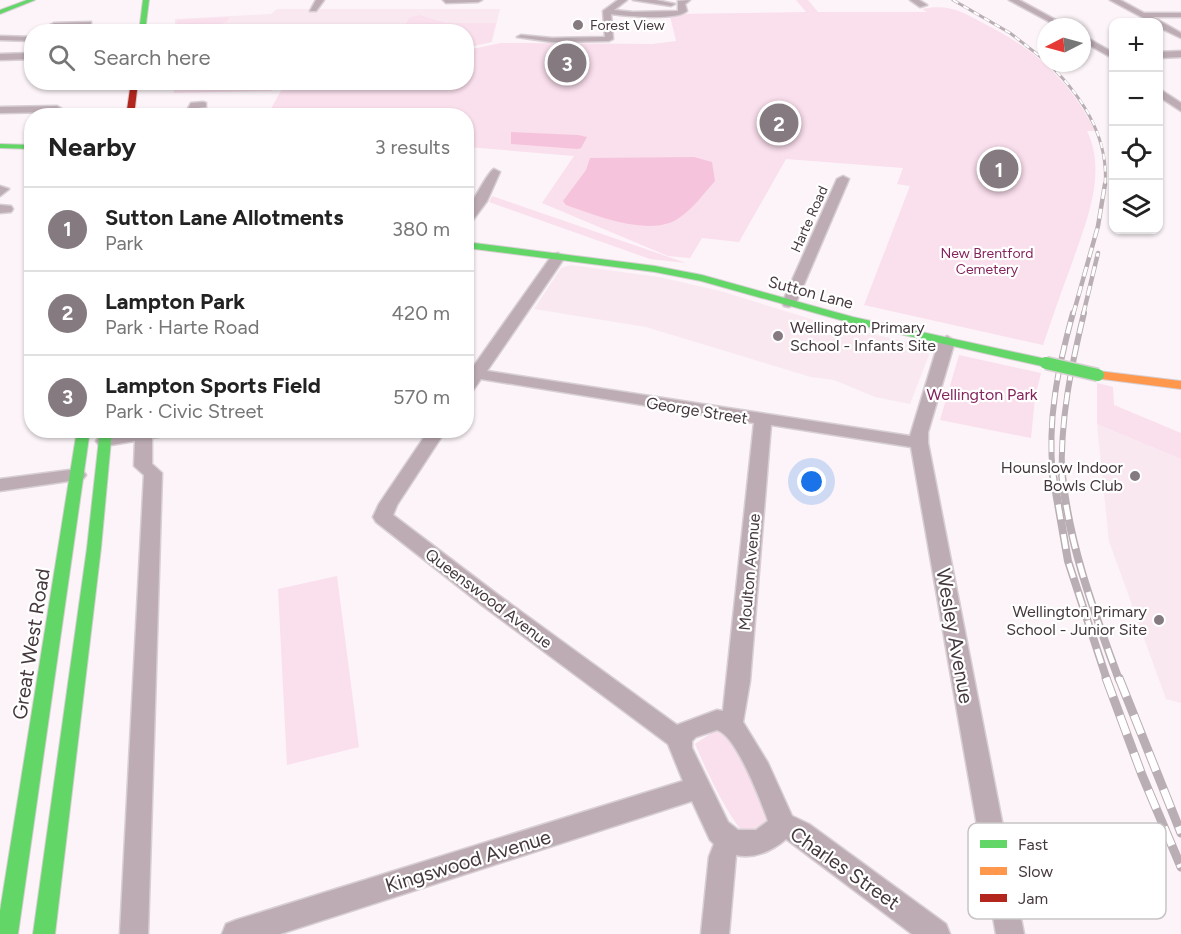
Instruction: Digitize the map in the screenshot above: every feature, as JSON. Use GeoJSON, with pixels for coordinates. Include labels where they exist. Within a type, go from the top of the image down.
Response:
{"type":"FeatureCollection","features":[{"type":"Feature","properties":{"kind":"main road"},"geometry":{"type":"LineString","coordinates":[[0,12],[32,0]]}},
{"type":"Feature","properties":{"kind":"main road"},"geometry":{"type":"LineString","coordinates":[[143,24],[146,0]]}},
{"type":"Feature","properties":{"kind":"main road"},"geometry":{"type":"LineString","coordinates":[[156,24],[159,0]]}},
{"type":"Feature","properties":{"kind":"main road"},"geometry":{"type":"LineString","coordinates":[[131,108],[134,90]]}},
{"type":"Feature","properties":{"kind":"main road"},"geometry":{"type":"LineString","coordinates":[[0,146],[24,147]]}},
{"type":"Feature","properties":{"kind":"main road","name":"Sutton Lane"},"geometry":{"type":"LineString","coordinates":[[474,246],[655,269],[702,278],[851,320],[1098,375],[1181,385]]}},
{"type":"Feature","properties":{"kind":"main road","name":"Great West Road"},"geometry":{"type":"LineString","coordinates":[[7,934],[8,880],[83,438]]}},
{"type":"Feature","properties":{"kind":"main road"},"geometry":{"type":"LineString","coordinates":[[44,934],[94,548],[105,438]]}},
{"type":"Feature","properties":{"kind":"street"},"geometry":{"type":"LineString","coordinates":[[313,9],[320,0]]}},
{"type":"Feature","properties":{"kind":"street"},"geometry":{"type":"LineString","coordinates":[[445,2],[478,0]]}},
{"type":"Feature","properties":{"kind":"street"},"geometry":{"type":"LineString","coordinates":[[607,11],[623,0]]}},
{"type":"Feature","properties":{"kind":"street"},"geometry":{"type":"LineString","coordinates":[[607,11],[633,14],[674,14],[682,11],[683,3],[637,0]]}},
{"type":"Feature","properties":{"kind":"street"},"geometry":{"type":"LineString","coordinates":[[1013,0],[1048,18]]}},
{"type":"Feature","properties":{"kind":"street"},"geometry":{"type":"LineString","coordinates":[[1114,0],[1149,18]]}},
{"type":"Feature","properties":{"kind":"street"},"geometry":{"type":"LineString","coordinates":[[521,37],[552,40],[609,39],[607,11]]}},
{"type":"Feature","properties":{"kind":"street"},"geometry":{"type":"LineString","coordinates":[[1144,15],[1181,15]]}},
{"type":"Feature","properties":{"kind":"street"},"geometry":{"type":"LineString","coordinates":[[1163,26],[1181,36]]}},
{"type":"Feature","properties":{"kind":"street"},"geometry":{"type":"LineString","coordinates":[[0,38],[24,39]]}},
{"type":"Feature","properties":{"kind":"street"},"geometry":{"type":"LineString","coordinates":[[1091,43],[1109,54]]}},
{"type":"Feature","properties":{"kind":"street"},"geometry":{"type":"LineString","coordinates":[[1163,55],[1181,54]]}},
{"type":"Feature","properties":{"kind":"street"},"geometry":{"type":"LineString","coordinates":[[0,57],[24,56]]}},
{"type":"Feature","properties":{"kind":"street"},"geometry":{"type":"LineString","coordinates":[[1163,95],[1181,108]]}},
{"type":"Feature","properties":{"kind":"street"},"geometry":{"type":"LineString","coordinates":[[193,108],[194,105],[202,105]]}},
{"type":"Feature","properties":{"kind":"street"},"geometry":{"type":"LineString","coordinates":[[0,110],[24,110]]}},
{"type":"Feature","properties":{"kind":"street"},"geometry":{"type":"LineString","coordinates":[[474,210],[481,201],[495,172]]}},
{"type":"Feature","properties":{"kind":"street","name":"Harte Road"},"geometry":{"type":"LineString","coordinates":[[789,303],[843,179]]}},
{"type":"Feature","properties":{"kind":"street"},"geometry":{"type":"LineString","coordinates":[[474,377],[558,257]]}},
{"type":"Feature","properties":{"kind":"street","name":"Wesley Avenue"},"geometry":{"type":"LineString","coordinates":[[946,341],[922,420],[919,443],[989,823]]}},
{"type":"Feature","properties":{"kind":"street","name":"George Street"},"geometry":{"type":"LineString","coordinates":[[476,374],[919,443]]}},
{"type":"Feature","properties":{"kind":"street","name":"Moulton Avenue"},"geometry":{"type":"LineString","coordinates":[[729,723],[735,716],[763,420]]}},
{"type":"Feature","properties":{"kind":"street"},"geometry":{"type":"LineString","coordinates":[[134,934],[153,473],[143,465],[144,438]]}},
{"type":"Feature","properties":{"kind":"street","name":"Queenswood Avenue"},"geometry":{"type":"LineString","coordinates":[[433,438],[388,504],[383,517],[490,600],[668,732],[680,738]]}},
{"type":"Feature","properties":{"kind":"street"},"geometry":{"type":"LineString","coordinates":[[0,485],[77,475]]}},
{"type":"Feature","properties":{"kind":"street"},"geometry":{"type":"LineString","coordinates":[[717,720],[729,723],[739,735],[778,809],[782,824],[774,835],[743,846],[728,841],[719,831],[680,748],[680,738],[688,729],[707,723],[717,720]]}},
{"type":"Feature","properties":{"kind":"street","name":"Kingswood Avenue"},"geometry":{"type":"LineString","coordinates":[[236,934],[699,788]]}},
{"type":"Feature","properties":{"kind":"street","name":"Charles Street"},"geometry":{"type":"LineString","coordinates":[[782,824],[800,832],[936,934]]}},
{"type":"Feature","properties":{"kind":"street"},"geometry":{"type":"LineString","coordinates":[[715,934],[722,857],[728,841]]}},
{"type":"Feature","properties":{"kind":"street","name":"Wesley Avenue"},"geometry":{"type":"LineString","coordinates":[[1007,919],[1010,934]]}},
{"type":"Feature","properties":{"kind":"shaded area"},"geometry":{"type":"Polygon","coordinates":[[[277,9],[500,9],[492,42],[474,46],[474,24],[175,24],[175,19],[271,14],[277,9]]]}},
{"type":"Feature","properties":{"kind":"shaded area"},"geometry":{"type":"Polygon","coordinates":[[[511,132],[587,137],[578,149],[511,144],[511,132]]]}},
{"type":"Feature","properties":{"kind":"shaded area"},"geometry":{"type":"Polygon","coordinates":[[[694,157],[712,162],[715,181],[689,210],[667,224],[654,226],[623,223],[566,205],[563,201],[586,170],[590,158],[694,157]]]}},
{"type":"Feature","properties":{"kind":"shaded area","name":"Wellington Primary School - Infants Site"},"geometry":{"type":"Polygon","coordinates":[[[571,265],[659,277],[720,291],[821,322],[920,345],[929,355],[910,404],[875,397],[834,380],[811,377],[646,327],[534,309],[561,268],[571,265]]]}},
{"type":"Feature","properties":{"kind":"shaded area","name":"Wellington Primary School - Junior Site"},"geometry":{"type":"Polygon","coordinates":[[[1097,424],[1181,459],[1181,703],[1166,699],[1109,541],[1097,424]]]}},
{"type":"Feature","properties":{"kind":"green space","name":"New Brentford Cemetery"},"geometry":{"type":"Polygon","coordinates":[[[796,0],[808,0],[818,12],[927,12],[922,9],[940,7],[968,15],[1018,43],[1037,58],[1037,72],[1053,72],[1062,81],[1095,131],[1087,131],[1093,147],[1095,164],[1095,182],[1088,216],[1043,345],[864,305],[910,186],[897,184],[903,168],[786,159],[739,242],[702,238],[690,258],[668,256],[542,203],[574,156],[474,148],[474,108],[271,108],[281,90],[474,90],[474,49],[501,43],[653,44],[676,41],[670,16],[674,14],[806,12],[796,0]]]}},
{"type":"Feature","properties":{"kind":"green space"},"geometry":{"type":"Polygon","coordinates":[[[419,15],[446,23],[496,23],[491,42],[474,46],[474,24],[406,24],[409,18],[419,15]]]}},
{"type":"Feature","properties":{"kind":"green space"},"geometry":{"type":"Polygon","coordinates":[[[229,17],[227,22],[220,23],[225,24],[177,24],[177,20],[229,17]]]}},
{"type":"Feature","properties":{"kind":"green space"},"geometry":{"type":"Polygon","coordinates":[[[174,90],[272,90],[271,91],[174,93],[174,90]]]}},
{"type":"Feature","properties":{"kind":"green space"},"geometry":{"type":"Polygon","coordinates":[[[492,196],[686,263],[650,259],[489,202],[492,196]]]}},
{"type":"Feature","properties":{"kind":"green space","name":"Wellington Park"},"geometry":{"type":"Polygon","coordinates":[[[959,355],[1041,373],[1035,398],[1031,438],[940,420],[959,355]]]}},
{"type":"Feature","properties":{"kind":"green space"},"geometry":{"type":"Polygon","coordinates":[[[1097,383],[1113,387],[1114,405],[1181,433],[1181,459],[1097,424],[1097,383]]]}},
{"type":"Feature","properties":{"kind":"green space"},"geometry":{"type":"Polygon","coordinates":[[[337,576],[359,747],[287,765],[278,589],[337,576]]]}},
{"type":"Feature","properties":{"kind":"green space"},"geometry":{"type":"Polygon","coordinates":[[[719,728],[736,743],[770,814],[762,829],[740,829],[715,788],[695,744],[719,728]]]}},
{"type":"Feature","properties":{"kind":"railway"},"geometry":{"type":"LineString","coordinates":[[953,0],[1010,33],[1037,54]]}},
{"type":"Feature","properties":{"kind":"railway"},"geometry":{"type":"LineString","coordinates":[[1056,72],[1082,103],[1098,134],[1103,150],[1105,184]]}},
{"type":"Feature","properties":{"kind":"railway"},"geometry":{"type":"LineString","coordinates":[[1073,315],[1098,226],[1105,184]]}},
{"type":"Feature","properties":{"kind":"railway"},"geometry":{"type":"LineString","coordinates":[[1083,315],[1098,253]]}},
{"type":"Feature","properties":{"kind":"railway"},"geometry":{"type":"LineString","coordinates":[[1053,476],[1051,434],[1055,394],[1073,313]]}},
{"type":"Feature","properties":{"kind":"railway"},"geometry":{"type":"LineString","coordinates":[[1062,475],[1067,394],[1084,313]]}},
{"type":"Feature","properties":{"kind":"railway"},"geometry":{"type":"LineString","coordinates":[[1053,475],[1068,561],[1107,680]]}},
{"type":"Feature","properties":{"kind":"railway"},"geometry":{"type":"LineString","coordinates":[[1062,475],[1070,528],[1077,554],[1092,605],[1119,680]]}},
{"type":"Feature","properties":{"kind":"railway"},"geometry":{"type":"LineString","coordinates":[[1106,678],[1162,823]]}},
{"type":"Feature","properties":{"kind":"railway"},"geometry":{"type":"LineString","coordinates":[[1119,678],[1181,833]]}},
{"type":"Feature","properties":{"kind":"railway"},"geometry":{"type":"LineString","coordinates":[[1166,832],[1181,867]]}},
{"type":"Feature","properties":{"kind":"traffic: fast"},"geometry":{"type":"LineString","coordinates":[[0,12],[32,0]]}},
{"type":"Feature","properties":{"kind":"traffic: fast"},"geometry":{"type":"LineString","coordinates":[[143,24],[146,0]]}},
{"type":"Feature","properties":{"kind":"traffic: fast"},"geometry":{"type":"LineString","coordinates":[[0,146],[24,147]]}},
{"type":"Feature","properties":{"kind":"traffic: fast"},"geometry":{"type":"LineString","coordinates":[[474,246],[655,269],[702,278],[851,320],[1046,363]]}},
{"type":"Feature","properties":{"kind":"traffic: fast"},"geometry":{"type":"LineString","coordinates":[[1046,363],[1098,375]]}},
{"type":"Feature","properties":{"kind":"traffic: fast"},"geometry":{"type":"LineString","coordinates":[[7,934],[83,438]]}},
{"type":"Feature","properties":{"kind":"traffic: fast"},"geometry":{"type":"LineString","coordinates":[[44,934],[94,548],[105,438]]}},
{"type":"Feature","properties":{"kind":"traffic: slow"},"geometry":{"type":"LineString","coordinates":[[1098,375],[1181,385]]}},
{"type":"Feature","properties":{"kind":"traffic: jam"},"geometry":{"type":"LineString","coordinates":[[131,108],[134,90]]}},
{"type":"Feature","properties":{"kind":"place","name":"Forest View"},"geometry":{"type":"Point","coordinates":[578,25]}},
{"type":"Feature","properties":{"kind":"place","name":"Lampton Sports Field"},"geometry":{"type":"Point","coordinates":[567,63]}},
{"type":"Feature","properties":{"kind":"place","name":"Lampton Park"},"geometry":{"type":"Point","coordinates":[779,123]}},
{"type":"Feature","properties":{"kind":"place","name":"Sutton Lane Allotments"},"geometry":{"type":"Point","coordinates":[999,169]}},
{"type":"Feature","properties":{"kind":"place","name":"Wellington Primary School - Infants Site"},"geometry":{"type":"Point","coordinates":[778,336]}},
{"type":"Feature","properties":{"kind":"place","name":"Hounslow Indoor Bowls Club"},"geometry":{"type":"Point","coordinates":[1135,476]}},
{"type":"Feature","properties":{"kind":"place","name":"Wellington Primary School - Junior Site"},"geometry":{"type":"Point","coordinates":[1159,620]}}]}
